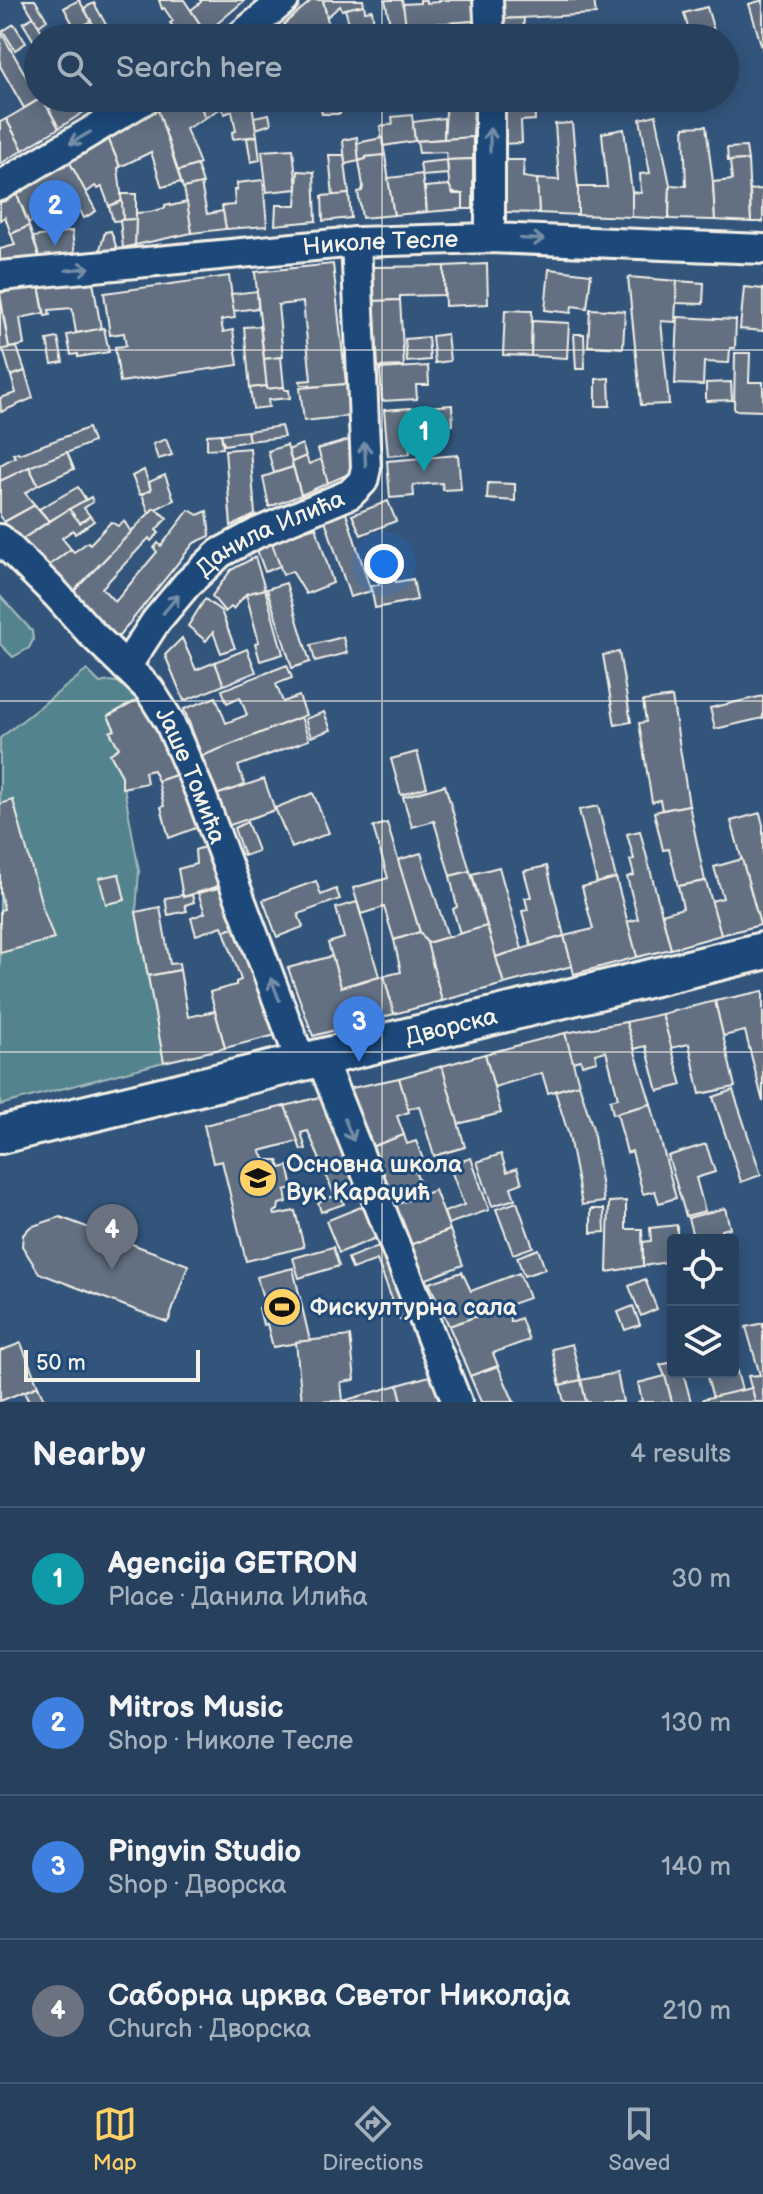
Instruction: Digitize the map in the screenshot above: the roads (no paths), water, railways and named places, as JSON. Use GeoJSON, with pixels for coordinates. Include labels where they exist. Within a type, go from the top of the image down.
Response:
{"type":"FeatureCollection","features":[{"type":"Feature","properties":{"kind":"main road","name":"Дворска"},"geometry":{"type":"LineString","coordinates":[[0,1135],[763,951]]}},
{"type":"Feature","properties":{"kind":"street"},"geometry":{"type":"LineString","coordinates":[[255,24],[284,0]]}},
{"type":"Feature","properties":{"kind":"street"},"geometry":{"type":"LineString","coordinates":[[488,0],[489,24]]}},
{"type":"Feature","properties":{"kind":"street"},"geometry":{"type":"LineString","coordinates":[[0,186],[124,112]]}},
{"type":"Feature","properties":{"kind":"street"},"geometry":{"type":"LineString","coordinates":[[490,112],[490,238]]}},
{"type":"Feature","properties":{"kind":"street","name":"Николе Тесле"},"geometry":{"type":"LineString","coordinates":[[0,276],[356,242],[490,238],[763,249]]}},
{"type":"Feature","properties":{"kind":"street","name":"Данила Илића"},"geometry":{"type":"LineString","coordinates":[[126,667],[187,584],[220,553],[257,533],[350,494],[363,481],[366,468],[356,242]]}},
{"type":"Feature","properties":{"kind":"street","name":"Јаше Томића"},"geometry":{"type":"LineString","coordinates":[[0,539],[159,703],[182,748],[457,1402]]}},
{"type":"Feature","properties":{"kind":"place","name":"Mitros Music"},"geometry":{"type":"Point","coordinates":[55,246]}},
{"type":"Feature","properties":{"kind":"place","name":"Agencija GETRON"},"geometry":{"type":"Point","coordinates":[424,472]}},
{"type":"Feature","properties":{"kind":"place","name":"Pingvin Studio"},"geometry":{"type":"Point","coordinates":[359,1062]}},
{"type":"Feature","properties":{"kind":"place","name":"Основна школа Вук Караџић"},"geometry":{"type":"Point","coordinates":[258,1178]}},
{"type":"Feature","properties":{"kind":"place","name":"Саборна црква Светог Николаја"},"geometry":{"type":"Point","coordinates":[112,1270]}},
{"type":"Feature","properties":{"kind":"place","name":"Фискултурна сала"},"geometry":{"type":"Point","coordinates":[282,1307]}}]}
